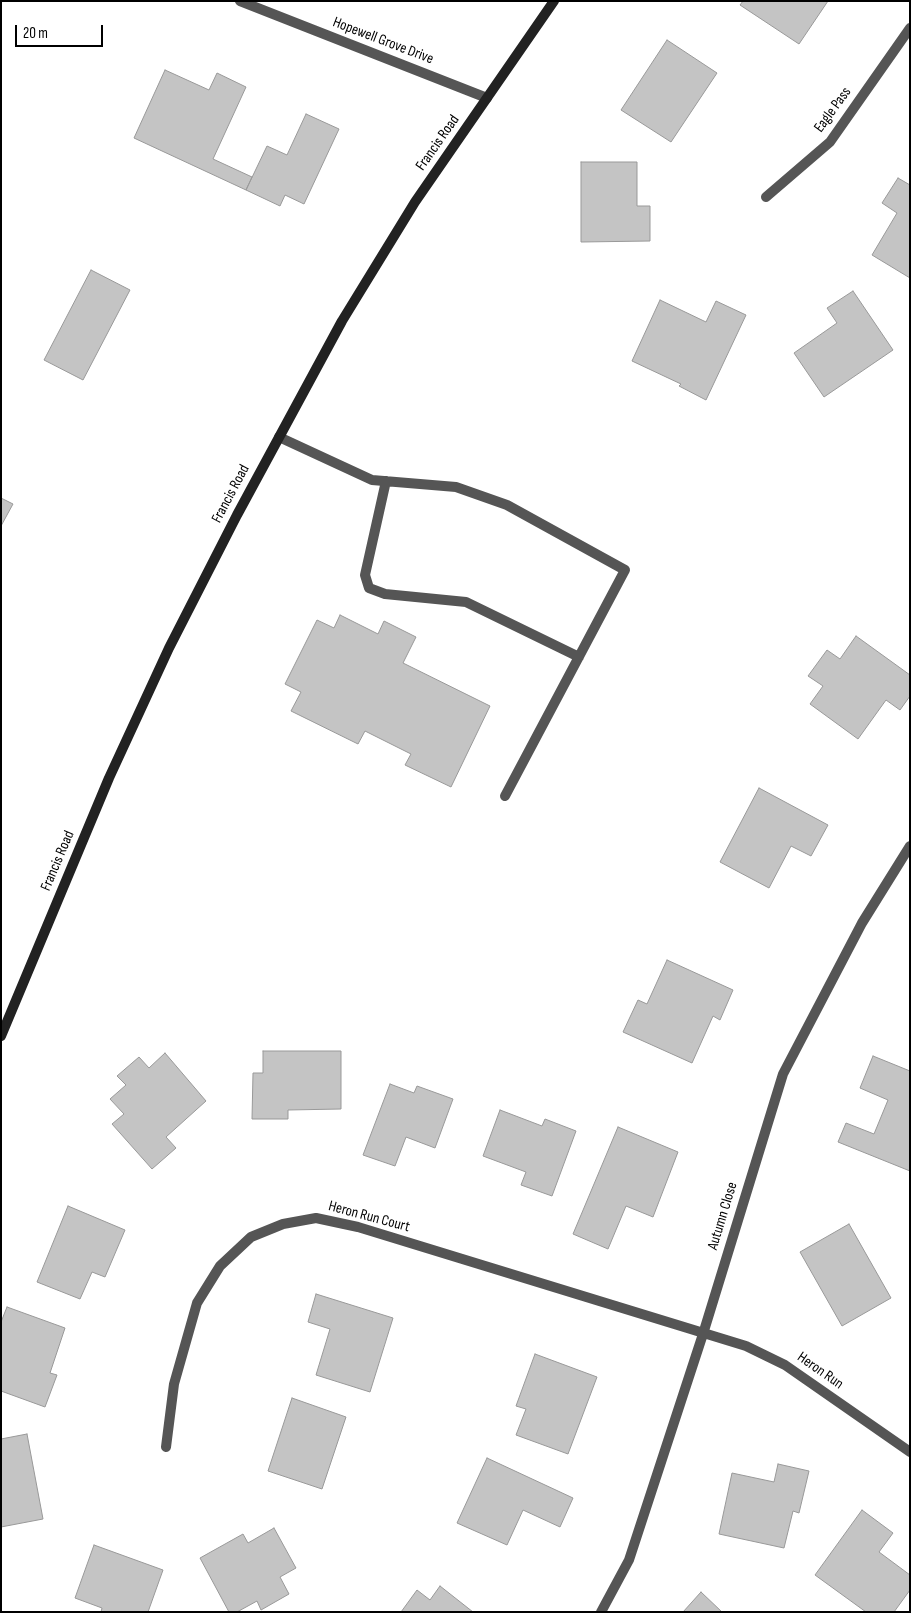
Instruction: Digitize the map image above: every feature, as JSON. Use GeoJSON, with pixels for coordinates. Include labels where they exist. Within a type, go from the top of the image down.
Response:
{"type":"FeatureCollection","features":[{"type":"Feature","properties":{"kind":"street","name":"Hopewell Grove Drive"},"geometry":{"type":"LineString","coordinates":[[240,1],[487,98]]}},
{"type":"Feature","properties":{"kind":"street","name":"Francis Road"},"geometry":{"type":"LineString","coordinates":[[1,1036],[109,778],[165,656],[279,437],[342,322],[415,202],[554,1]]}},
{"type":"Feature","properties":{"kind":"street","name":"Eagle Pass"},"geometry":{"type":"LineString","coordinates":[[766,197],[830,142],[910,28]]}},
{"type":"Feature","properties":{"kind":"street"},"geometry":{"type":"LineString","coordinates":[[279,437],[372,480],[456,487],[507,505],[625,570],[505,796]]}},
{"type":"Feature","properties":{"kind":"street"},"geometry":{"type":"LineString","coordinates":[[386,481],[365,575],[369,588],[385,594],[466,602],[579,657]]}},
{"type":"Feature","properties":{"kind":"street","name":"Autumn Close"},"geometry":{"type":"LineString","coordinates":[[601,1612],[629,1560],[703,1334],[783,1074],[862,923],[910,846]]}},
{"type":"Feature","properties":{"kind":"street","name":"Heron Run Court"},"geometry":{"type":"LineString","coordinates":[[166,1447],[174,1384],[197,1304],[220,1266],[251,1238],[283,1224],[316,1218],[358,1227],[703,1334]]}},
{"type":"Feature","properties":{"kind":"street","name":"Heron Run"},"geometry":{"type":"LineString","coordinates":[[703,1334],[746,1346],[786,1365],[910,1452]]}},
{"type":"Feature","properties":{"kind":"building"},"geometry":{"type":"Polygon","coordinates":[[[743,1],[828,1],[799,44],[740,5],[743,1]]]}},
{"type":"Feature","properties":{"kind":"building"},"geometry":{"type":"Polygon","coordinates":[[[667,40],[717,73],[671,142],[621,110],[667,40]]]}},
{"type":"Feature","properties":{"kind":"building"},"geometry":{"type":"Polygon","coordinates":[[[165,70],[209,90],[217,73],[246,87],[213,159],[252,177],[246,190],[134,138],[165,70]]]}},
{"type":"Feature","properties":{"kind":"building"},"geometry":{"type":"Polygon","coordinates":[[[306,114],[339,129],[304,204],[285,195],[280,206],[246,190],[267,146],[287,155],[306,114]]]}},
{"type":"Feature","properties":{"kind":"building"},"geometry":{"type":"Polygon","coordinates":[[[581,162],[637,162],[637,206],[650,206],[650,241],[581,242],[581,162]]]}},
{"type":"Feature","properties":{"kind":"building"},"geometry":{"type":"Polygon","coordinates":[[[898,178],[910,185],[910,278],[872,255],[897,213],[882,203],[898,178]]]}},
{"type":"Feature","properties":{"kind":"building"},"geometry":{"type":"Polygon","coordinates":[[[91,270],[130,290],[83,380],[44,360],[91,270]]]}},
{"type":"Feature","properties":{"kind":"building"},"geometry":{"type":"Polygon","coordinates":[[[853,291],[893,350],[824,397],[794,353],[837,323],[827,308],[853,291]]]}},
{"type":"Feature","properties":{"kind":"building"},"geometry":{"type":"Polygon","coordinates":[[[660,300],[706,322],[716,301],[746,315],[706,400],[679,386],[681,384],[632,361],[660,300]]]}},
{"type":"Feature","properties":{"kind":"building"},"geometry":{"type":"Polygon","coordinates":[[[1,498],[13,504],[1,526],[1,498]]]}},
{"type":"Feature","properties":{"kind":"building"},"geometry":{"type":"Polygon","coordinates":[[[340,615],[378,634],[384,621],[416,637],[403,663],[490,706],[451,787],[405,765],[411,754],[365,731],[358,744],[291,711],[301,692],[285,684],[317,620],[334,628],[340,615]]]}},
{"type":"Feature","properties":{"kind":"building"},"geometry":{"type":"Polygon","coordinates":[[[856,636],[910,675],[910,696],[900,710],[886,700],[858,739],[810,704],[823,686],[808,676],[827,650],[840,659],[856,636]]]}},
{"type":"Feature","properties":{"kind":"building"},"geometry":{"type":"Polygon","coordinates":[[[759,788],[828,825],[811,856],[791,846],[769,888],[720,862],[759,788]]]}},
{"type":"Feature","properties":{"kind":"building"},"geometry":{"type":"Polygon","coordinates":[[[667,960],[733,990],[720,1020],[713,1016],[692,1063],[623,1032],[638,1000],[647,1004],[667,960]]]}},
{"type":"Feature","properties":{"kind":"building"},"geometry":{"type":"Polygon","coordinates":[[[263,1051],[341,1051],[341,1109],[288,1110],[288,1119],[252,1119],[253,1073],[263,1073],[263,1051]]]}},
{"type":"Feature","properties":{"kind":"building"},"geometry":{"type":"Polygon","coordinates":[[[165,1053],[206,1101],[166,1137],[176,1148],[152,1169],[112,1124],[124,1114],[110,1099],[126,1085],[117,1076],[139,1057],[149,1068],[165,1053]]]}},
{"type":"Feature","properties":{"kind":"building"},"geometry":{"type":"Polygon","coordinates":[[[873,1056],[910,1071],[910,1171],[838,1142],[846,1123],[874,1134],[888,1100],[860,1088],[873,1056]]]}},
{"type":"Feature","properties":{"kind":"building"},"geometry":{"type":"Polygon","coordinates":[[[390,1084],[414,1093],[417,1086],[453,1099],[435,1148],[406,1137],[395,1166],[363,1155],[390,1084]]]}},
{"type":"Feature","properties":{"kind":"building"},"geometry":{"type":"Polygon","coordinates":[[[500,1110],[542,1126],[545,1119],[576,1131],[552,1196],[521,1185],[526,1172],[483,1156],[500,1110]]]}},
{"type":"Feature","properties":{"kind":"building"},"geometry":{"type":"Polygon","coordinates":[[[618,1127],[678,1152],[653,1217],[626,1206],[608,1249],[573,1234],[618,1127]]]}},
{"type":"Feature","properties":{"kind":"building"},"geometry":{"type":"Polygon","coordinates":[[[68,1206],[125,1230],[105,1277],[92,1272],[80,1299],[37,1282],[68,1206]]]}},
{"type":"Feature","properties":{"kind":"building"},"geometry":{"type":"Polygon","coordinates":[[[849,1224],[891,1298],[842,1326],[800,1252],[849,1224]]]}},
{"type":"Feature","properties":{"kind":"building"},"geometry":{"type":"Polygon","coordinates":[[[316,1294],[393,1318],[370,1392],[316,1375],[330,1329],[308,1322],[316,1294]]]}},
{"type":"Feature","properties":{"kind":"building"},"geometry":{"type":"Polygon","coordinates":[[[7,1307],[65,1328],[50,1373],[57,1375],[45,1407],[1,1391],[1,1322],[7,1307]]]}},
{"type":"Feature","properties":{"kind":"building"},"geometry":{"type":"Polygon","coordinates":[[[535,1354],[597,1377],[568,1454],[516,1435],[526,1409],[516,1406],[535,1354]]]}},
{"type":"Feature","properties":{"kind":"building"},"geometry":{"type":"Polygon","coordinates":[[[292,1398],[346,1417],[322,1489],[268,1471],[292,1398]]]}},
{"type":"Feature","properties":{"kind":"building"},"geometry":{"type":"Polygon","coordinates":[[[27,1434],[43,1519],[1,1527],[1,1439],[27,1434]]]}},
{"type":"Feature","properties":{"kind":"building"},"geometry":{"type":"Polygon","coordinates":[[[487,1458],[573,1498],[560,1527],[523,1510],[507,1545],[457,1523],[487,1458]]]}},
{"type":"Feature","properties":{"kind":"building"},"geometry":{"type":"Polygon","coordinates":[[[778,1464],[809,1471],[799,1513],[793,1511],[784,1548],[719,1534],[732,1473],[774,1482],[778,1464]]]}},
{"type":"Feature","properties":{"kind":"building"},"geometry":{"type":"Polygon","coordinates":[[[862,1510],[893,1533],[879,1552],[910,1575],[910,1590],[894,1612],[866,1612],[815,1575],[862,1510]]]}},
{"type":"Feature","properties":{"kind":"building"},"geometry":{"type":"Polygon","coordinates":[[[274,1528],[296,1568],[280,1577],[289,1594],[261,1610],[257,1601],[237,1612],[229,1612],[200,1558],[243,1534],[248,1543],[274,1528]]]}},
{"type":"Feature","properties":{"kind":"building"},"geometry":{"type":"Polygon","coordinates":[[[94,1545],[163,1570],[148,1612],[101,1612],[102,1608],[75,1598],[94,1545]]]}},
{"type":"Feature","properties":{"kind":"building"},"geometry":{"type":"Polygon","coordinates":[[[440,1586],[473,1612],[401,1612],[417,1590],[430,1600],[440,1586]]]}},
{"type":"Feature","properties":{"kind":"building"},"geometry":{"type":"Polygon","coordinates":[[[701,1592],[722,1612],[683,1612],[701,1592]]]}}]}
